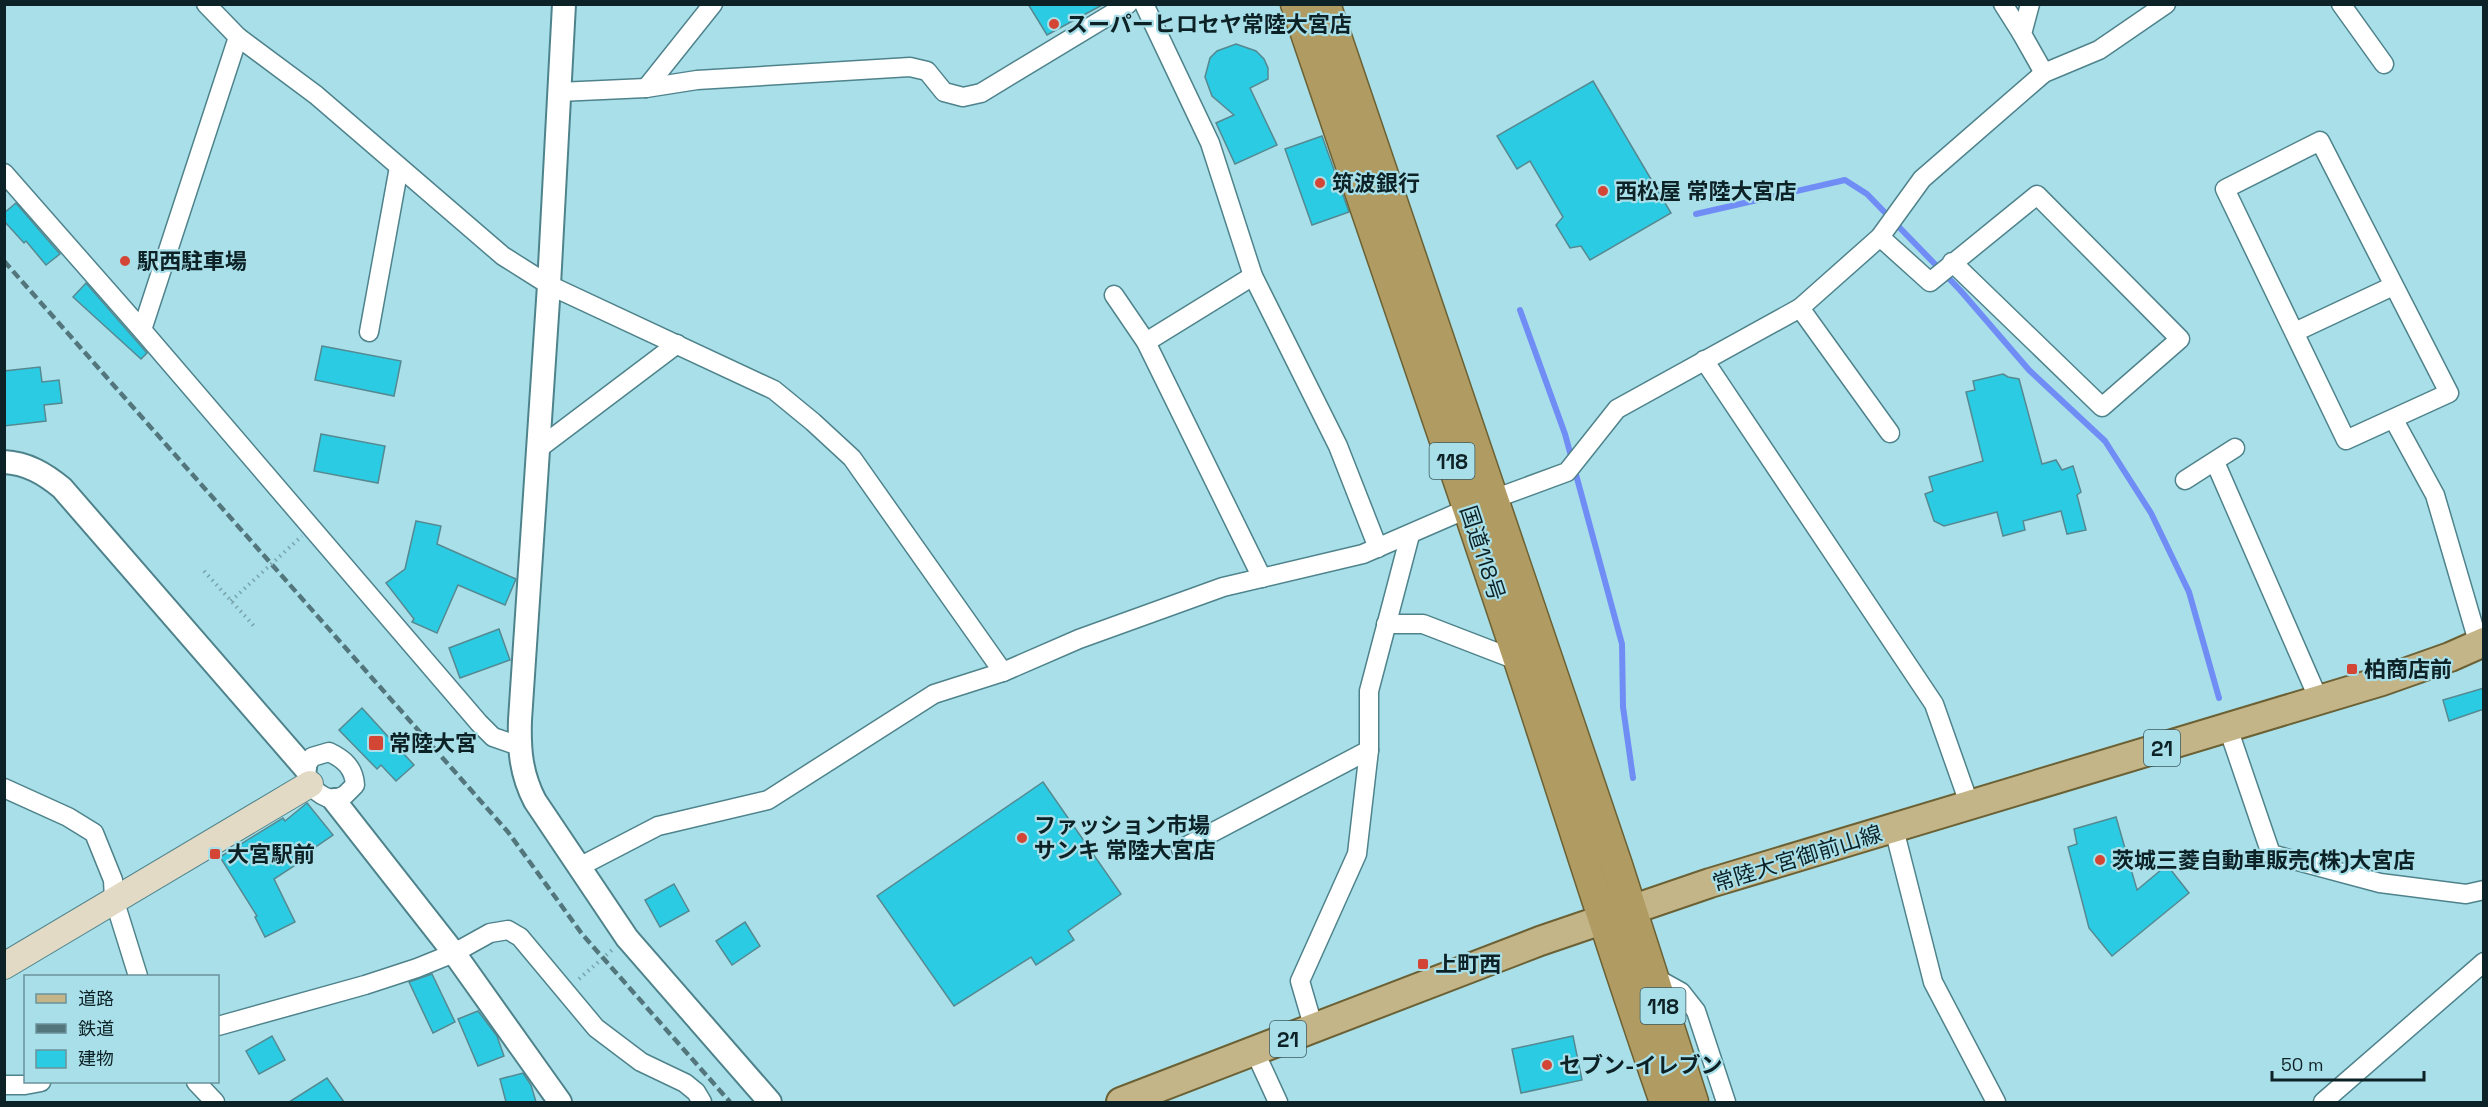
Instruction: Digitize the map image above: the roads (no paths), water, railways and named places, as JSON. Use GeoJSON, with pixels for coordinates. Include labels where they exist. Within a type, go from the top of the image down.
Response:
{"type":"FeatureCollection","features":[{"type":"Feature","properties":{"kind":"highway","name":"国道118号"},"geometry":{"type":"LineString","coordinates":[[1296,4],[1632,909],[1693,1102]]}},
{"type":"Feature","properties":{"kind":"highway","name":"国道118号"},"geometry":{"type":"LineString","coordinates":[[1325,4],[1480,504],[1519,661],[1604,920],[1658,1101]]}},
{"type":"Feature","properties":{"kind":"main road","name":"常陸大宮御前山線"},"geometry":{"type":"LineString","coordinates":[[1121,1102],[1540,941],[1632,909],[1710,883],[2419,669],[2481,644]]}},
{"type":"Feature","properties":{"kind":"main road"},"geometry":{"type":"LineString","coordinates":[[4,966],[307,776]]}},
{"type":"Feature","properties":{"kind":"street"},"geometry":{"type":"LineString","coordinates":[[206,4],[238,37],[316,95],[503,256],[549,285],[774,390],[852,459],[1003,672]]}},
{"type":"Feature","properties":{"kind":"street"},"geometry":{"type":"LineString","coordinates":[[564,4],[549,285],[519,746],[520,763],[526,784],[627,938],[770,1102]]}},
{"type":"Feature","properties":{"kind":"street"},"geometry":{"type":"LineString","coordinates":[[646,88],[713,4]]}},
{"type":"Feature","properties":{"kind":"street"},"geometry":{"type":"LineString","coordinates":[[559,92],[646,88],[697,80],[910,68],[927,71],[944,92],[963,98],[981,93],[1128,4]]}},
{"type":"Feature","properties":{"kind":"street"},"geometry":{"type":"LineString","coordinates":[[1144,4],[1210,143],[1252,276],[1338,446],[1378,548]]}},
{"type":"Feature","properties":{"kind":"street"},"geometry":{"type":"LineString","coordinates":[[2003,4],[2044,74]]}},
{"type":"Feature","properties":{"kind":"street"},"geometry":{"type":"LineString","coordinates":[[2022,34],[2030,4]]}},
{"type":"Feature","properties":{"kind":"street"},"geometry":{"type":"LineString","coordinates":[[579,867],[658,826],[768,800],[934,694],[1003,672],[1079,639],[1223,587],[1363,554],[1480,504],[1567,472],[1617,409],[1800,308],[1880,237],[1923,179],[2044,74],[2099,50],[2166,4]]}},
{"type":"Feature","properties":{"kind":"street"},"geometry":{"type":"LineString","coordinates":[[2341,4],[2384,64]]}},
{"type":"Feature","properties":{"kind":"street"},"geometry":{"type":"LineString","coordinates":[[142,330],[238,37]]}},
{"type":"Feature","properties":{"kind":"street"},"geometry":{"type":"LineString","coordinates":[[2320,141],[2449,393],[2346,440],[2295,332],[2225,189],[2320,141]]}},
{"type":"Feature","properties":{"kind":"street"},"geometry":{"type":"LineString","coordinates":[[369,332],[399,167]]}},
{"type":"Feature","properties":{"kind":"street"},"geometry":{"type":"LineString","coordinates":[[4,173],[142,330],[479,723],[494,736],[519,746]]}},
{"type":"Feature","properties":{"kind":"street"},"geometry":{"type":"LineString","coordinates":[[1880,237],[1930,282],[1952,262],[2037,195],[2180,339],[2102,407],[1952,262]]}},
{"type":"Feature","properties":{"kind":"street"},"geometry":{"type":"LineString","coordinates":[[1146,342],[1252,276]]}},
{"type":"Feature","properties":{"kind":"street"},"geometry":{"type":"LineString","coordinates":[[2295,332],[2393,286]]}},
{"type":"Feature","properties":{"kind":"street"},"geometry":{"type":"LineString","coordinates":[[1114,295],[1146,342],[1262,578]]}},
{"type":"Feature","properties":{"kind":"street"},"geometry":{"type":"LineString","coordinates":[[1800,308],[1890,433]]}},
{"type":"Feature","properties":{"kind":"street"},"geometry":{"type":"LineString","coordinates":[[538,449],[677,344]]}},
{"type":"Feature","properties":{"kind":"street"},"geometry":{"type":"LineString","coordinates":[[1704,360],[1934,704],[1970,806]]}},
{"type":"Feature","properties":{"kind":"street"},"geometry":{"type":"LineString","coordinates":[[2394,420],[2435,495],[2481,644]]}},
{"type":"Feature","properties":{"kind":"street"},"geometry":{"type":"LineString","coordinates":[[2185,480],[2235,448]]}},
{"type":"Feature","properties":{"kind":"street"},"geometry":{"type":"LineString","coordinates":[[4,462],[33,468],[62,488],[323,797],[334,800],[454,954],[560,1102]]}},
{"type":"Feature","properties":{"kind":"street"},"geometry":{"type":"LineString","coordinates":[[2215,462],[2319,700]]}},
{"type":"Feature","properties":{"kind":"street"},"geometry":{"type":"LineString","coordinates":[[1314,1029],[1300,981],[1357,854],[1370,750],[1369,691],[1410,535]]}},
{"type":"Feature","properties":{"kind":"street"},"geometry":{"type":"LineString","coordinates":[[1386,624],[1423,624],[1519,661]]}},
{"type":"Feature","properties":{"kind":"street"},"geometry":{"type":"LineString","coordinates":[[2228,728],[2271,854],[2380,883],[2466,894],[2484,890]]}},
{"type":"Feature","properties":{"kind":"street"},"geometry":{"type":"LineString","coordinates":[[1180,849],[1370,750]]}},
{"type":"Feature","properties":{"kind":"street"},"geometry":{"type":"LineString","coordinates":[[307,776],[312,757],[329,752],[345,760],[355,777],[355,785],[345,795],[334,800]]}},
{"type":"Feature","properties":{"kind":"street"},"geometry":{"type":"LineString","coordinates":[[4,788],[68,817],[94,833],[113,879],[114,899],[138,975]]}},
{"type":"Feature","properties":{"kind":"street"},"geometry":{"type":"LineString","coordinates":[[1894,829],[1933,982],[1996,1102]]}},
{"type":"Feature","properties":{"kind":"street"},"geometry":{"type":"LineString","coordinates":[[219,1026],[365,985],[454,954],[490,933],[508,930],[520,937],[596,1028],[641,1062],[685,1083],[696,1092],[702,1102]]}},
{"type":"Feature","properties":{"kind":"street"},"geometry":{"type":"LineString","coordinates":[[2323,1102],[2484,962]]}},
{"type":"Feature","properties":{"kind":"street"},"geometry":{"type":"LineString","coordinates":[[1654,977],[1681,992],[1696,1011],[1726,1102]]}},
{"type":"Feature","properties":{"kind":"street"},"geometry":{"type":"LineString","coordinates":[[1255,1052],[1278,1102]]}},
{"type":"Feature","properties":{"kind":"street"},"geometry":{"type":"LineString","coordinates":[[4,1085],[36,1083]]}},
{"type":"Feature","properties":{"kind":"street"},"geometry":{"type":"LineString","coordinates":[[197,1083],[216,1102]]}},
{"type":"Feature","properties":{"kind":"waterway"},"geometry":{"type":"LineString","coordinates":[[1696,214],[1845,180],[1867,194],[1960,290],[2029,370],[2105,441],[2151,513],[2189,592],[2219,698]]}},
{"type":"Feature","properties":{"kind":"waterway"},"geometry":{"type":"LineString","coordinates":[[1520,310],[1565,434],[1622,644],[1623,707],[1633,778]]}},
{"type":"Feature","properties":{"kind":"railway"},"geometry":{"type":"LineString","coordinates":[[4,261],[508,832],[582,934],[730,1102]]}},
{"type":"Feature","properties":{"kind":"place","name":"スーパーヒロセヤ常陸大宮店"},"geometry":{"type":"Point","coordinates":[1054,24]}},
{"type":"Feature","properties":{"kind":"place","name":"筑波銀行"},"geometry":{"type":"Point","coordinates":[1320,183]}},
{"type":"Feature","properties":{"kind":"place","name":"西松屋 常陸大宮店"},"geometry":{"type":"Point","coordinates":[1603,191]}},
{"type":"Feature","properties":{"kind":"place","name":"駅西駐車場"},"geometry":{"type":"Point","coordinates":[125,261]}},
{"type":"Feature","properties":{"kind":"place","name":"柏商店前"},"geometry":{"type":"Point","coordinates":[2352,669]}},
{"type":"Feature","properties":{"kind":"place","name":"常陸大宮"},"geometry":{"type":"Point","coordinates":[376,743]}},
{"type":"Feature","properties":{"kind":"place","name":"ファッション市場 サンキ 常陸大宮店"},"geometry":{"type":"Point","coordinates":[1022,838]}},
{"type":"Feature","properties":{"kind":"place","name":"大宮駅前"},"geometry":{"type":"Point","coordinates":[215,854]}},
{"type":"Feature","properties":{"kind":"place","name":"茨城三菱自動車販売(株)大宮店"},"geometry":{"type":"Point","coordinates":[2100,860]}},
{"type":"Feature","properties":{"kind":"place","name":"上町西"},"geometry":{"type":"Point","coordinates":[1423,964]}},
{"type":"Feature","properties":{"kind":"place","name":"セブン-イレブン"},"geometry":{"type":"Point","coordinates":[1547,1065]}}]}
